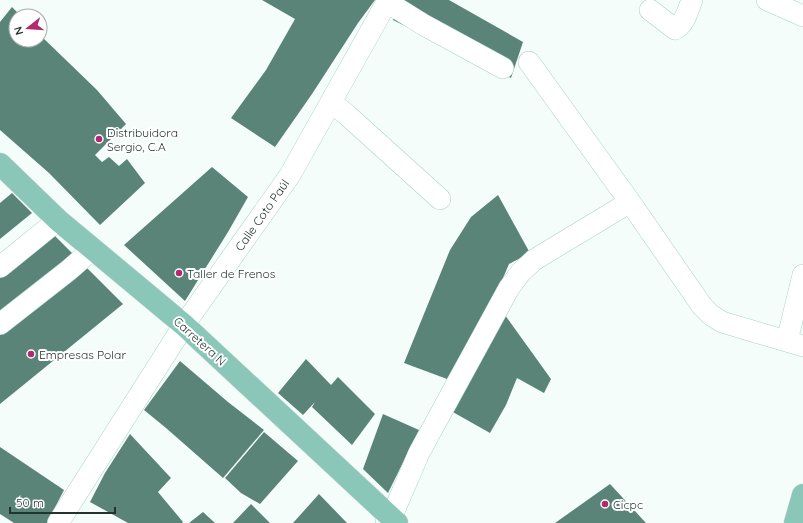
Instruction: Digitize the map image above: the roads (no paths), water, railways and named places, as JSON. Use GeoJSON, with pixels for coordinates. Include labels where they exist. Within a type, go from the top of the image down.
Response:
{"type":"FeatureCollection","features":[{"type":"Feature","properties":{"kind":"main road","name":"Carretera N"},"geometry":{"type":"LineString","coordinates":[[0,164],[58,220],[184,325],[391,521]]}},
{"type":"Feature","properties":{"kind":"main road"},"geometry":{"type":"LineString","coordinates":[[795,523],[803,494]]}},
{"type":"Feature","properties":{"kind":"street"},"geometry":{"type":"LineString","coordinates":[[650,10],[675,29],[683,22],[692,0]]}},
{"type":"Feature","properties":{"kind":"street"},"geometry":{"type":"LineString","coordinates":[[767,0],[803,16]]}},
{"type":"Feature","properties":{"kind":"street"},"geometry":{"type":"LineString","coordinates":[[387,1],[424,25],[503,68]]}},
{"type":"Feature","properties":{"kind":"street","name":"Calle Coto Paúl"},"geometry":{"type":"LineString","coordinates":[[58,523],[184,325],[290,175],[387,1]]}},
{"type":"Feature","properties":{"kind":"street"},"geometry":{"type":"LineString","coordinates":[[529,62],[630,202],[702,306],[711,315],[722,322],[795,343],[803,275]]}},
{"type":"Feature","properties":{"kind":"street"},"geometry":{"type":"LineString","coordinates":[[330,102],[347,115],[440,199]]}},
{"type":"Feature","properties":{"kind":"street"},"geometry":{"type":"LineString","coordinates":[[391,521],[419,453],[509,288],[521,272],[534,260],[630,202]]}},
{"type":"Feature","properties":{"kind":"street"},"geometry":{"type":"LineString","coordinates":[[0,267],[58,220]]}},
{"type":"Feature","properties":{"kind":"street"},"geometry":{"type":"LineString","coordinates":[[0,324],[69,270],[93,249]]}},
{"type":"Feature","properties":{"kind":"place","name":"Distribuidora Sergio, C.A"},"geometry":{"type":"Point","coordinates":[99,139]}},
{"type":"Feature","properties":{"kind":"place","name":"Taller de Frenos"},"geometry":{"type":"Point","coordinates":[179,273]}},
{"type":"Feature","properties":{"kind":"place","name":"Empresas Polar"},"geometry":{"type":"Point","coordinates":[31,354]}},
{"type":"Feature","properties":{"kind":"place","name":"Cicpc"},"geometry":{"type":"Point","coordinates":[605,504]}}]}
